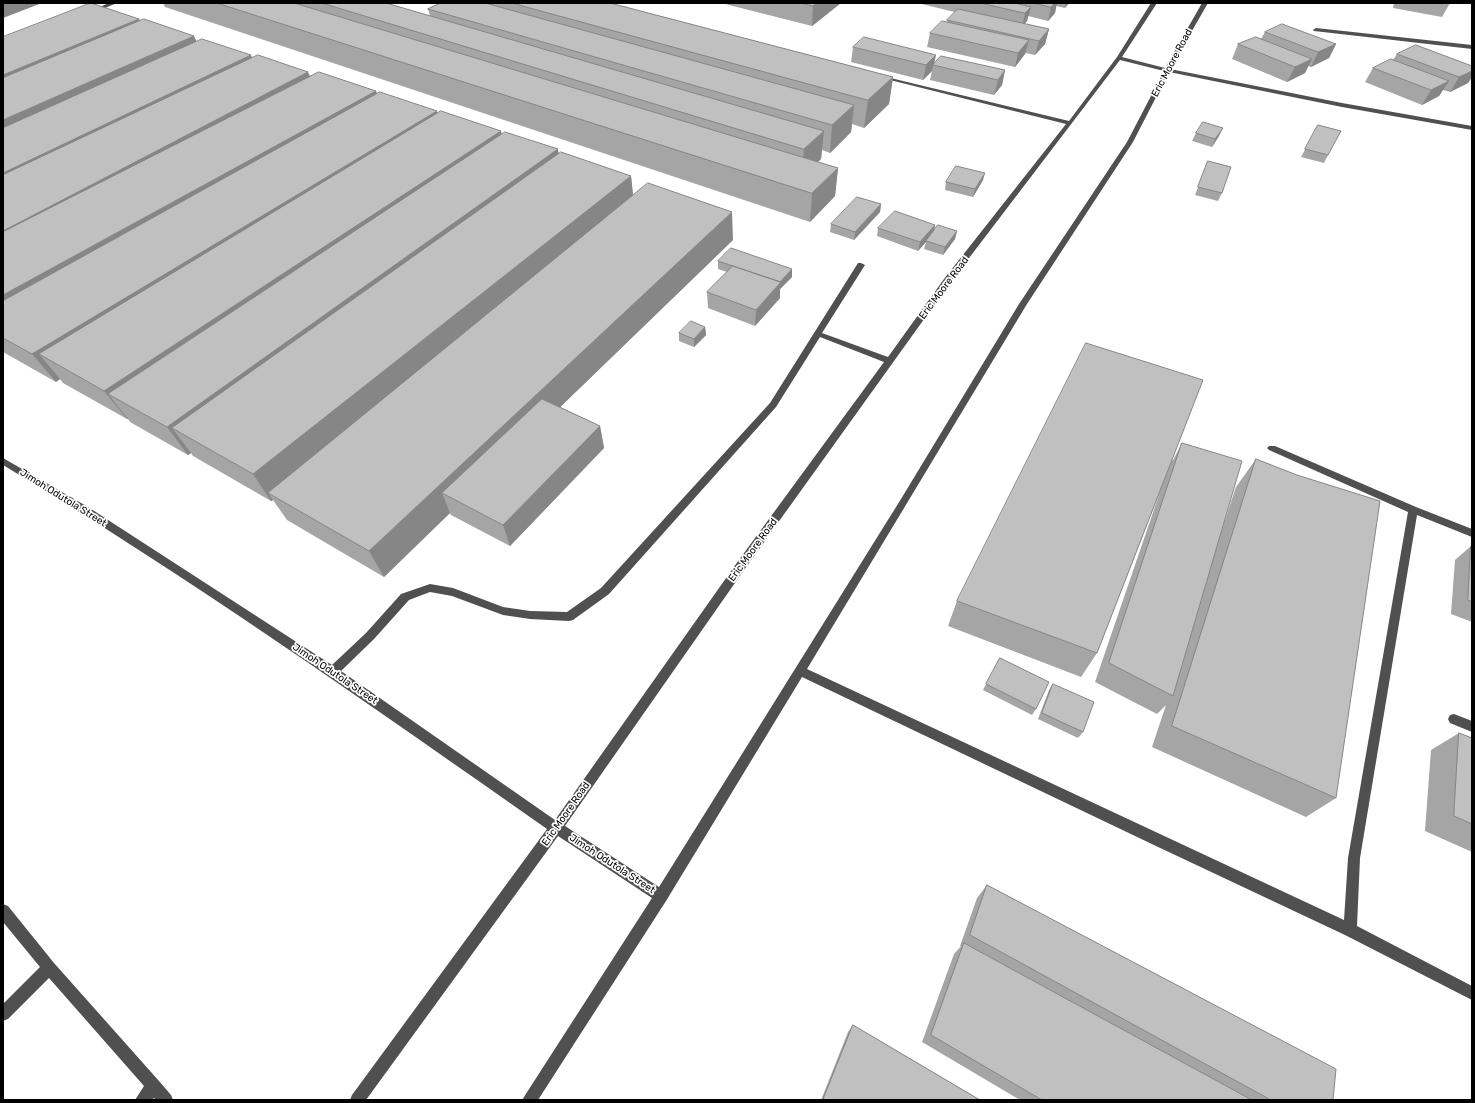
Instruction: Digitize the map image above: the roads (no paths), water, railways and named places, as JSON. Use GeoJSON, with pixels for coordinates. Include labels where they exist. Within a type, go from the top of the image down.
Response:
{"type":"FeatureCollection","features":[{"type":"Feature","properties":{"kind":"street"},"geometry":{"type":"LineString","coordinates":[[84,15],[114,3]]}},
{"type":"Feature","properties":{"kind":"street","name":"Eric Moore Road"},"geometry":{"type":"LineString","coordinates":[[357,1100],[556,828],[740,567],[947,282],[1119,58],[1154,3]]}},
{"type":"Feature","properties":{"kind":"street","name":"Eric Moore Road"},"geometry":{"type":"LineString","coordinates":[[529,1100],[660,896],[800,671],[900,509],[1023,304],[1130,142],[1167,70],[1205,3]]}},
{"type":"Feature","properties":{"kind":"street"},"geometry":{"type":"LineString","coordinates":[[1316,30],[1472,47]]}},
{"type":"Feature","properties":{"kind":"street"},"geometry":{"type":"LineString","coordinates":[[1119,58],[1167,70],[1342,105],[1472,128]]}},
{"type":"Feature","properties":{"kind":"street"},"geometry":{"type":"LineString","coordinates":[[872,74],[1070,123]]}},
{"type":"Feature","properties":{"kind":"street"},"geometry":{"type":"LineString","coordinates":[[333,672],[370,636],[405,597],[430,588],[453,592],[503,611],[569,618],[604,591],[773,405],[861,265]]}},
{"type":"Feature","properties":{"kind":"street"},"geometry":{"type":"LineString","coordinates":[[818,334],[890,361]]}},
{"type":"Feature","properties":{"kind":"street"},"geometry":{"type":"LineString","coordinates":[[1272,448],[1413,510],[1472,533]]}},
{"type":"Feature","properties":{"kind":"street","name":"Jimoh Odutola Street"},"geometry":{"type":"LineString","coordinates":[[3,461],[85,510],[333,672],[556,828],[660,896]]}},
{"type":"Feature","properties":{"kind":"street"},"geometry":{"type":"LineString","coordinates":[[1350,930],[1354,858],[1413,510]]}},
{"type":"Feature","properties":{"kind":"street"},"geometry":{"type":"LineString","coordinates":[[800,671],[1350,930],[1472,993]]}},
{"type":"Feature","properties":{"kind":"street"},"geometry":{"type":"LineString","coordinates":[[1454,719],[1472,727]]}},
{"type":"Feature","properties":{"kind":"street"},"geometry":{"type":"LineString","coordinates":[[3,911],[50,968],[166,1100]]}},
{"type":"Feature","properties":{"kind":"street"},"geometry":{"type":"LineString","coordinates":[[3,1014],[50,968]]}},
{"type":"Feature","properties":{"kind":"street"},"geometry":{"type":"LineString","coordinates":[[142,1100],[154,1086]]}}]}
